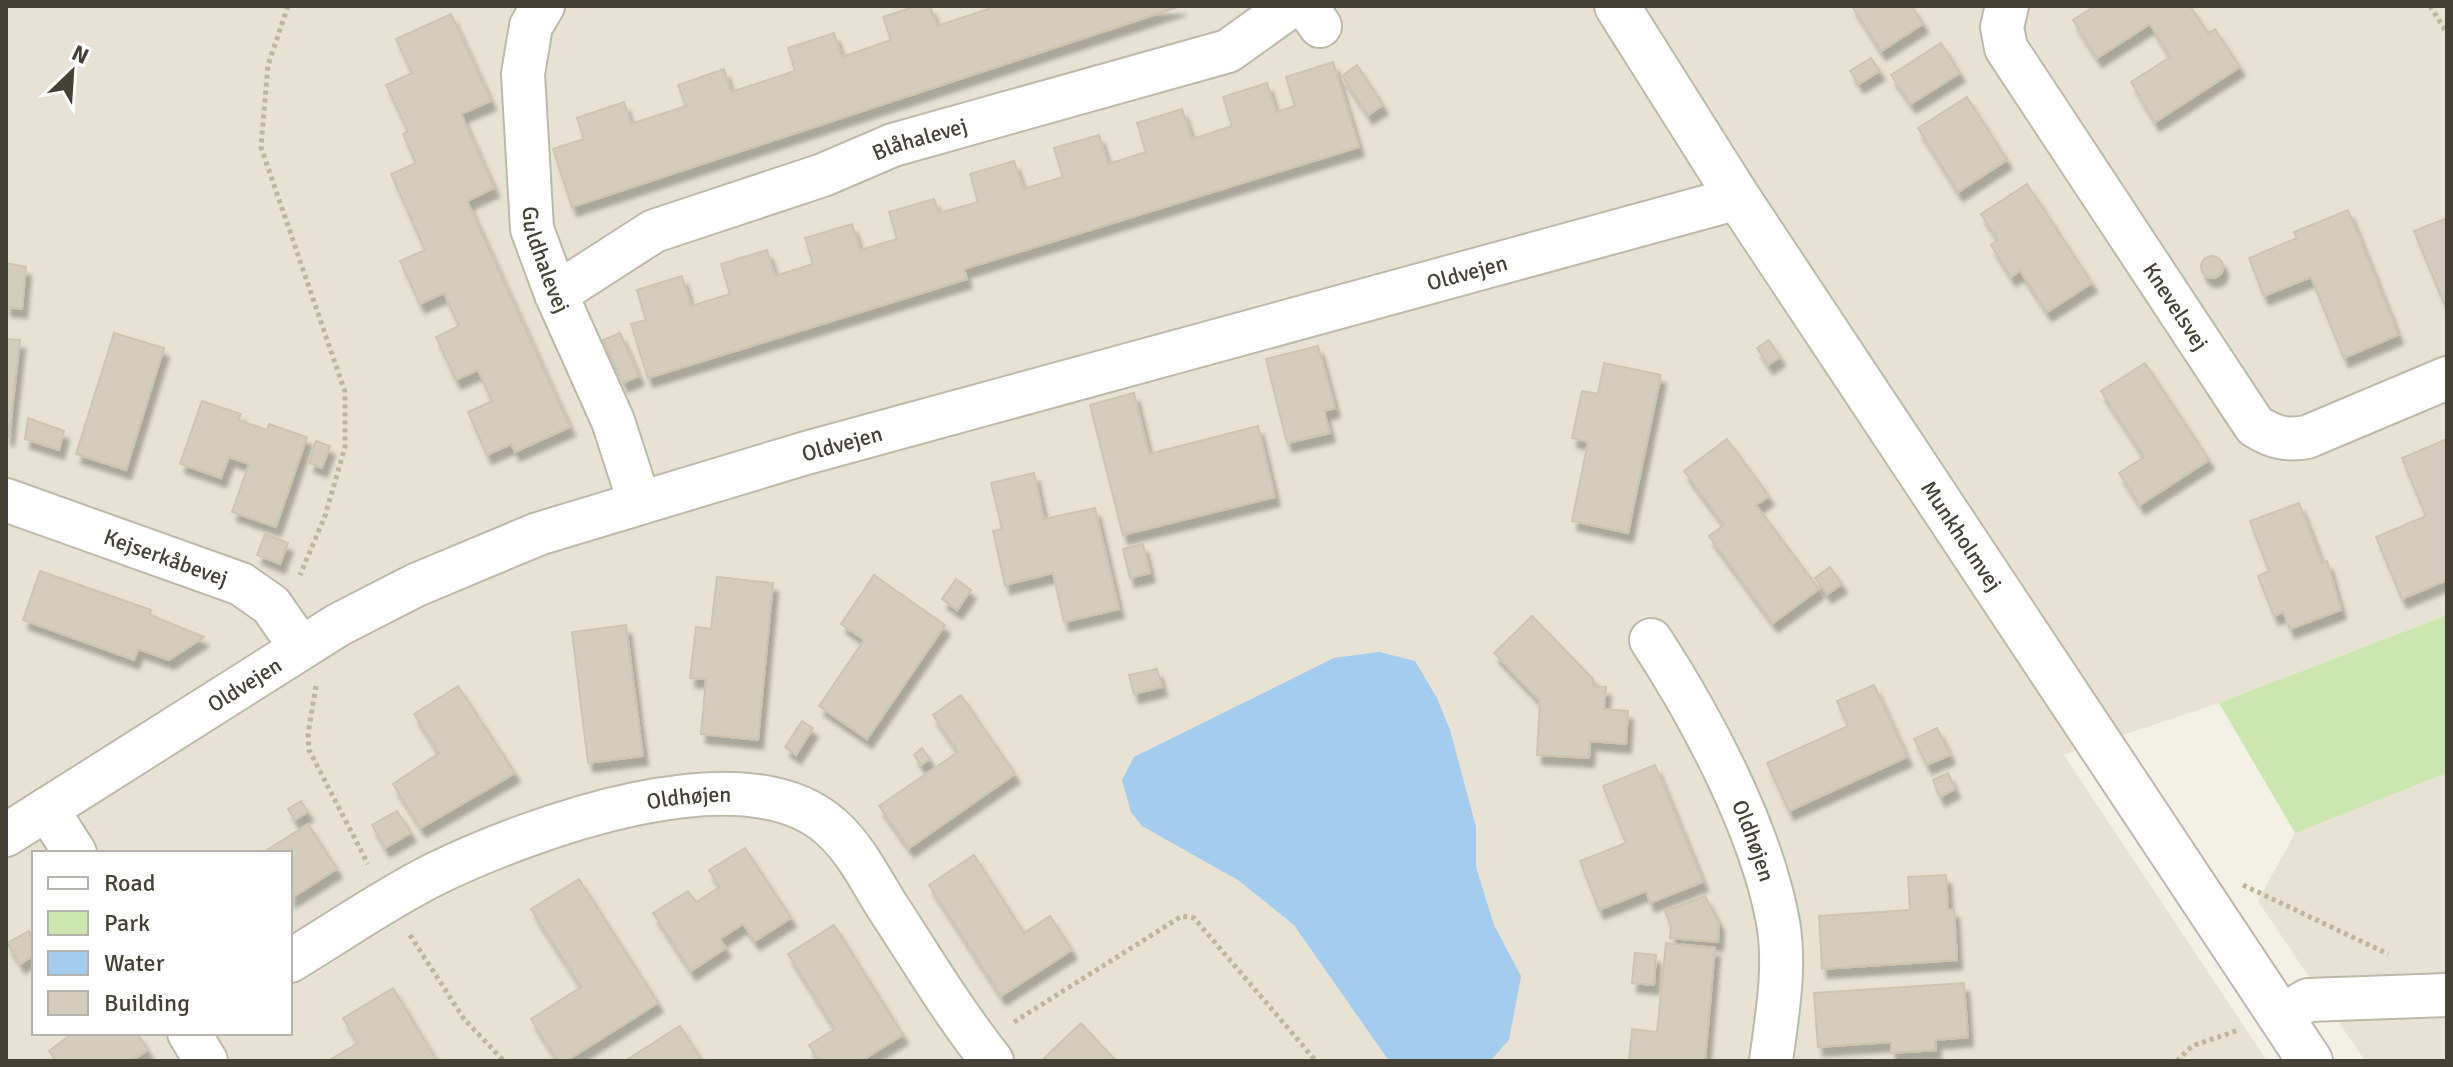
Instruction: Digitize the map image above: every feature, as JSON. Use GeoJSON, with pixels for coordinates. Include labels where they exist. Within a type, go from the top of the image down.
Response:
{"type":"FeatureCollection","features":[{"type":"Feature","properties":{"kind":"street","name":"Guldhalevej"},"geometry":{"type":"LineString","coordinates":[[543,6],[527,38],[523,74],[532,229],[556,294],[613,421],[639,501]]}},
{"type":"Feature","properties":{"kind":"street","name":"Munkholmvej"},"geometry":{"type":"LineString","coordinates":[[1617,6],[1738,198],[2310,1061]]}},
{"type":"Feature","properties":{"kind":"street","name":"Knevelsvej"},"geometry":{"type":"LineString","coordinates":[[2007,6],[2002,27],[2006,48],[2255,426],[2271,436],[2289,440],[2307,437],[2447,378]]}},
{"type":"Feature","properties":{"kind":"street","name":"Blåhalevej"},"geometry":{"type":"LineString","coordinates":[[556,294],[654,231],[823,175],[893,145],[1228,51],[1306,13]]}},
{"type":"Feature","properties":{"kind":"street","name":"Oldvejen"},"geometry":{"type":"LineString","coordinates":[[6,835],[301,648],[384,600],[538,534],[639,501],[1738,198]]}},
{"type":"Feature","properties":{"kind":"street","name":"Kejserkåbevej"},"geometry":{"type":"LineString","coordinates":[[6,500],[241,584],[271,605],[301,648]]}},
{"type":"Feature","properties":{"kind":"street","name":"Oldhøjen"},"geometry":{"type":"LineString","coordinates":[[1651,640],[1692,702],[1737,804],[1768,885],[1778,922],[1782,962],[1771,1061]]}},
{"type":"Feature","properties":{"kind":"street","name":"Oldhøjen"},"geometry":{"type":"LineString","coordinates":[[292,960],[432,876],[530,833],[644,804],[752,793],[770,795],[804,809],[841,837],[985,1053]]}},
{"type":"Feature","properties":{"kind":"street"},"geometry":{"type":"LineString","coordinates":[[47,809],[74,851]]}},
{"type":"Feature","properties":{"kind":"street"},"geometry":{"type":"LineString","coordinates":[[2281,1016],[2308,1000],[2428,996]]}},
{"type":"Feature","properties":{"kind":"street"},"geometry":{"type":"LineString","coordinates":[[190,1035],[206,1061]]}},
{"type":"Feature","properties":{"kind":"path"},"geometry":{"type":"LineString","coordinates":[[271,605],[297,582],[325,516],[345,447],[345,392],[261,147],[268,65],[288,6]]}},
{"type":"Feature","properties":{"kind":"path"},"geometry":{"type":"LineString","coordinates":[[2430,6],[2447,33]]}},
{"type":"Feature","properties":{"kind":"path"},"geometry":{"type":"LineString","coordinates":[[2207,906],[2246,884],[2394,957],[2428,996]]}},
{"type":"Feature","properties":{"kind":"path"},"geometry":{"type":"LineString","coordinates":[[985,1053],[1182,916],[1194,918],[1316,1061]]}},
{"type":"Feature","properties":{"kind":"path"},"geometry":{"type":"LineString","coordinates":[[2177,1061],[2192,1046],[2281,1016]]}},
{"type":"Feature","properties":{"kind":"shaded area"},"geometry":{"type":"Polygon","coordinates":[[[6,6],[2447,6],[2447,615],[2219,703],[2064,755],[2267,1061],[6,1061],[6,6]]]}},
{"type":"Feature","properties":{"kind":"shaded area"},"geometry":{"type":"Polygon","coordinates":[[[2447,773],[2447,1061],[2365,1061],[2258,901],[2295,833],[2447,773]]]}},
{"type":"Feature","properties":{"kind":"green space"},"geometry":{"type":"Polygon","coordinates":[[[2447,615],[2447,773],[2295,833],[2219,703],[2447,615]]]}},
{"type":"Feature","properties":{"kind":"water"},"geometry":{"type":"Polygon","coordinates":[[[1379,652],[1415,661],[1437,698],[1450,730],[1476,827],[1476,867],[1494,925],[1521,976],[1509,1040],[1490,1061],[1389,1061],[1294,925],[1238,880],[1142,826],[1131,812],[1122,780],[1134,757],[1334,658],[1379,652]]]}},
{"type":"Feature","properties":{"kind":"building"},"geometry":{"type":"Polygon","coordinates":[[[916,6],[930,6],[937,26],[988,9],[987,6],[1181,6],[572,207],[553,149],[584,139],[577,118],[624,102],[631,124],[686,106],[678,85],[724,69],[731,92],[795,71],[788,48],[834,33],[842,57],[891,40],[883,17],[916,6]]]}},
{"type":"Feature","properties":{"kind":"building"},"geometry":{"type":"Polygon","coordinates":[[[1852,6],[1912,6],[1923,24],[1881,51],[1852,6]]]}},
{"type":"Feature","properties":{"kind":"building"},"geometry":{"type":"Polygon","coordinates":[[[2095,6],[2190,6],[2208,33],[2215,29],[2240,67],[2155,122],[2131,82],[2170,57],[2150,24],[2097,58],[2073,20],[2095,6]]]}},
{"type":"Feature","properties":{"kind":"building"},"geometry":{"type":"Polygon","coordinates":[[[451,14],[491,101],[461,114],[494,188],[467,201],[570,427],[515,452],[511,444],[487,455],[468,412],[492,401],[478,370],[456,380],[436,337],[459,326],[444,293],[420,304],[400,261],[425,250],[391,174],[416,163],[403,134],[408,131],[386,85],[412,73],[396,39],[451,14]]]}},
{"type":"Feature","properties":{"kind":"building"},"geometry":{"type":"Polygon","coordinates":[[[1941,43],[1960,73],[1911,104],[1891,75],[1941,43]]]}},
{"type":"Feature","properties":{"kind":"building"},"geometry":{"type":"Polygon","coordinates":[[[1871,58],[1880,71],[1859,84],[1850,71],[1871,58]]]}},
{"type":"Feature","properties":{"kind":"building"},"geometry":{"type":"Polygon","coordinates":[[[1333,62],[1359,147],[964,269],[967,279],[648,378],[631,324],[646,320],[637,290],[682,276],[691,306],[730,294],[721,264],[767,250],[775,276],[813,264],[805,238],[852,224],[860,250],[897,239],[889,212],[934,199],[939,213],[978,202],[970,174],[1014,161],[1023,189],[1063,177],[1054,148],[1099,135],[1108,164],[1146,152],[1137,123],[1182,109],[1192,139],[1232,126],[1223,97],[1267,83],[1276,112],[1295,106],[1286,77],[1333,62]]]}},
{"type":"Feature","properties":{"kind":"building"},"geometry":{"type":"Polygon","coordinates":[[[1357,65],[1383,105],[1368,115],[1342,76],[1357,65]]]}},
{"type":"Feature","properties":{"kind":"building"},"geometry":{"type":"Polygon","coordinates":[[[1967,97],[2007,160],[1958,192],[1918,128],[1967,97]]]}},
{"type":"Feature","properties":{"kind":"building"},"geometry":{"type":"Polygon","coordinates":[[[2027,184],[2092,283],[2047,312],[2020,271],[2011,277],[1991,245],[1998,240],[1981,214],[2027,184]]]}},
{"type":"Feature","properties":{"kind":"building"},"geometry":{"type":"Polygon","coordinates":[[[2348,210],[2398,335],[2344,358],[2311,277],[2264,296],[2249,258],[2297,238],[2294,232],[2348,210]]]}},
{"type":"Feature","properties":{"kind":"building"},"geometry":{"type":"Polygon","coordinates":[[[2447,218],[2447,310],[2414,231],[2447,218]]]}},
{"type":"Feature","properties":{"kind":"building"},"geometry":{"type":"Polygon","coordinates":[[[2212,256],[2220,259],[2223,267],[2220,275],[2212,278],[2204,275],[2201,267],[2204,259],[2212,256]]]}},
{"type":"Feature","properties":{"kind":"building"},"geometry":{"type":"Polygon","coordinates":[[[6,263],[26,267],[22,309],[6,307],[6,263]]]}},
{"type":"Feature","properties":{"kind":"building"},"geometry":{"type":"Polygon","coordinates":[[[114,333],[164,348],[126,470],[76,454],[114,333]]]}},
{"type":"Feature","properties":{"kind":"building"},"geometry":{"type":"Polygon","coordinates":[[[620,333],[639,376],[623,383],[603,340],[620,333]]]}},
{"type":"Feature","properties":{"kind":"building"},"geometry":{"type":"Polygon","coordinates":[[[6,339],[20,340],[9,437],[6,436],[6,339]]]}},
{"type":"Feature","properties":{"kind":"building"},"geometry":{"type":"Polygon","coordinates":[[[1769,340],[1780,357],[1768,365],[1757,348],[1769,340]]]}},
{"type":"Feature","properties":{"kind":"building"},"geometry":{"type":"Polygon","coordinates":[[[1318,346],[1335,408],[1324,411],[1330,433],[1287,443],[1266,359],[1318,346]]]}},
{"type":"Feature","properties":{"kind":"building"},"geometry":{"type":"Polygon","coordinates":[[[1604,363],[1661,375],[1628,533],[1572,521],[1588,442],[1572,438],[1582,391],[1598,394],[1604,363]]]}},
{"type":"Feature","properties":{"kind":"building"},"geometry":{"type":"Polygon","coordinates":[[[2145,363],[2209,460],[2140,505],[2119,473],[2144,457],[2101,391],[2145,363]]]}},
{"type":"Feature","properties":{"kind":"building"},"geometry":{"type":"Polygon","coordinates":[[[1134,393],[1149,454],[1258,426],[1275,497],[1123,535],[1090,405],[1134,393]]]}},
{"type":"Feature","properties":{"kind":"building"},"geometry":{"type":"Polygon","coordinates":[[[202,401],[241,414],[238,420],[267,430],[269,424],[307,437],[276,527],[232,512],[249,464],[229,457],[221,478],[180,464],[202,401]]]}},
{"type":"Feature","properties":{"kind":"building"},"geometry":{"type":"Polygon","coordinates":[[[28,418],[64,431],[59,450],[25,439],[28,418]]]}},
{"type":"Feature","properties":{"kind":"building"},"geometry":{"type":"Polygon","coordinates":[[[1727,439],[1769,496],[1756,505],[1819,589],[1773,623],[1709,536],[1724,525],[1684,471],[1727,439]]]}},
{"type":"Feature","properties":{"kind":"building"},"geometry":{"type":"Polygon","coordinates":[[[2447,439],[2447,580],[2402,599],[2376,537],[2426,516],[2402,458],[2447,439]]]}},
{"type":"Feature","properties":{"kind":"building"},"geometry":{"type":"Polygon","coordinates":[[[316,441],[330,446],[322,468],[309,463],[316,441]]]}},
{"type":"Feature","properties":{"kind":"building"},"geometry":{"type":"Polygon","coordinates":[[[1034,473],[1044,519],[1095,508],[1119,609],[1064,622],[1053,573],[1005,585],[993,531],[1002,529],[991,483],[1034,473]]]}},
{"type":"Feature","properties":{"kind":"building"},"geometry":{"type":"Polygon","coordinates":[[[2299,503],[2322,563],[2327,561],[2341,610],[2290,629],[2283,612],[2274,616],[2258,576],[2269,571],[2250,521],[2299,503]]]}},
{"type":"Feature","properties":{"kind":"building"},"geometry":{"type":"Polygon","coordinates":[[[265,534],[288,543],[280,564],[257,555],[265,534]]]}},
{"type":"Feature","properties":{"kind":"building"},"geometry":{"type":"Polygon","coordinates":[[[1143,544],[1150,573],[1130,578],[1123,549],[1143,544]]]}},
{"type":"Feature","properties":{"kind":"building"},"geometry":{"type":"Polygon","coordinates":[[[1830,567],[1842,584],[1827,594],[1815,578],[1830,567]]]}},
{"type":"Feature","properties":{"kind":"building"},"geometry":{"type":"Polygon","coordinates":[[[40,571],[151,610],[150,615],[204,637],[169,660],[138,649],[134,660],[23,620],[40,571]]]}},
{"type":"Feature","properties":{"kind":"building"},"geometry":{"type":"Polygon","coordinates":[[[874,575],[945,625],[867,739],[819,706],[864,640],[841,624],[874,575]]]}},
{"type":"Feature","properties":{"kind":"building"},"geometry":{"type":"Polygon","coordinates":[[[717,577],[773,583],[758,740],[701,734],[706,679],[690,678],[696,627],[711,629],[717,577]]]}},
{"type":"Feature","properties":{"kind":"building"},"geometry":{"type":"Polygon","coordinates":[[[956,579],[971,590],[957,610],[942,599],[956,579]]]}},
{"type":"Feature","properties":{"kind":"building"},"geometry":{"type":"Polygon","coordinates":[[[1532,616],[1593,679],[1593,686],[1606,687],[1604,709],[1628,711],[1626,744],[1590,741],[1589,758],[1537,755],[1540,701],[1494,653],[1532,616]]]}},
{"type":"Feature","properties":{"kind":"building"},"geometry":{"type":"Polygon","coordinates":[[[626,625],[643,756],[588,763],[572,632],[626,625]]]}},
{"type":"Feature","properties":{"kind":"building"},"geometry":{"type":"Polygon","coordinates":[[[1157,669],[1162,687],[1134,694],[1129,675],[1157,669]]]}},
{"type":"Feature","properties":{"kind":"building"},"geometry":{"type":"Polygon","coordinates":[[[1874,685],[1907,757],[1789,811],[1767,763],[1848,726],[1837,701],[1874,685]]]}},
{"type":"Feature","properties":{"kind":"building"},"geometry":{"type":"Polygon","coordinates":[[[458,686],[515,773],[421,828],[393,784],[439,753],[414,714],[458,686]]]}},
{"type":"Feature","properties":{"kind":"building"},"geometry":{"type":"Polygon","coordinates":[[[961,695],[1015,774],[909,848],[879,806],[958,752],[933,715],[961,695]]]}},
{"type":"Feature","properties":{"kind":"building"},"geometry":{"type":"Polygon","coordinates":[[[802,721],[813,728],[796,755],[785,747],[802,721]]]}},
{"type":"Feature","properties":{"kind":"building"},"geometry":{"type":"Polygon","coordinates":[[[1937,728],[1950,755],[1927,765],[1914,739],[1937,728]]]}},
{"type":"Feature","properties":{"kind":"building"},"geometry":{"type":"Polygon","coordinates":[[[922,748],[930,759],[921,765],[914,755],[922,748]]]}},
{"type":"Feature","properties":{"kind":"building"},"geometry":{"type":"Polygon","coordinates":[[[1655,765],[1703,882],[1650,903],[1646,891],[1599,910],[1580,861],[1626,843],[1603,786],[1655,765]]]}},
{"type":"Feature","properties":{"kind":"building"},"geometry":{"type":"Polygon","coordinates":[[[1948,773],[1955,789],[1940,797],[1933,780],[1948,773]]]}},
{"type":"Feature","properties":{"kind":"building"},"geometry":{"type":"Polygon","coordinates":[[[301,801],[308,812],[295,820],[288,809],[301,801]]]}},
{"type":"Feature","properties":{"kind":"building"},"geometry":{"type":"Polygon","coordinates":[[[397,811],[411,833],[385,848],[372,825],[397,811]]]}},
{"type":"Feature","properties":{"kind":"building"},"geometry":{"type":"Polygon","coordinates":[[[308,824],[337,869],[292,898],[292,851],[265,851],[308,824]]]}},
{"type":"Feature","properties":{"kind":"building"},"geometry":{"type":"Polygon","coordinates":[[[745,848],[791,918],[755,941],[743,924],[720,939],[726,948],[691,971],[653,913],[688,891],[696,902],[720,887],[709,870],[745,848]]]}},
{"type":"Feature","properties":{"kind":"building"},"geometry":{"type":"Polygon","coordinates":[[[974,855],[1024,933],[1050,916],[1072,950],[1001,996],[929,885],[974,855]]]}},
{"type":"Feature","properties":{"kind":"building"},"geometry":{"type":"Polygon","coordinates":[[[1946,875],[1948,909],[1954,909],[1957,960],[1822,969],[1819,916],[1910,910],[1908,877],[1946,875]]]}},
{"type":"Feature","properties":{"kind":"building"},"geometry":{"type":"Polygon","coordinates":[[[579,879],[658,1003],[566,1061],[558,1061],[531,1019],[581,987],[531,909],[579,879]]]}},
{"type":"Feature","properties":{"kind":"building"},"geometry":{"type":"Polygon","coordinates":[[[1705,896],[1719,923],[1718,942],[1670,938],[1671,927],[1665,911],[1705,896]]]}},
{"type":"Feature","properties":{"kind":"building"},"geometry":{"type":"Polygon","coordinates":[[[834,925],[903,1035],[861,1061],[819,1061],[809,1045],[835,1029],[788,954],[834,925]]]}},
{"type":"Feature","properties":{"kind":"building"},"geometry":{"type":"Polygon","coordinates":[[[29,931],[32,956],[20,964],[7,943],[29,931]]]}},
{"type":"Feature","properties":{"kind":"building"},"geometry":{"type":"Polygon","coordinates":[[[1666,943],[1715,948],[1705,1061],[1629,1061],[1632,1029],[1657,1032],[1666,943]]]}},
{"type":"Feature","properties":{"kind":"building"},"geometry":{"type":"Polygon","coordinates":[[[1635,953],[1656,955],[1654,985],[1632,983],[1635,953]]]}},
{"type":"Feature","properties":{"kind":"building"},"geometry":{"type":"Polygon","coordinates":[[[1964,983],[1968,1037],[1935,1040],[1936,1050],[1891,1053],[1891,1042],[1818,1047],[1814,993],[1964,983]]]}},
{"type":"Feature","properties":{"kind":"building"},"geometry":{"type":"Polygon","coordinates":[[[393,988],[437,1061],[328,1061],[358,1043],[343,1018],[393,988]]]}},
{"type":"Feature","properties":{"kind":"building"},"geometry":{"type":"Polygon","coordinates":[[[1081,1023],[1116,1061],[1047,1061],[1044,1058],[1081,1023]]]}},
{"type":"Feature","properties":{"kind":"building"},"geometry":{"type":"Polygon","coordinates":[[[680,1026],[702,1061],[625,1061],[680,1026]]]}},
{"type":"Feature","properties":{"kind":"building"},"geometry":{"type":"Polygon","coordinates":[[[70,1035],[138,1035],[148,1050],[131,1061],[56,1061],[49,1051],[70,1035]]]}}]}
